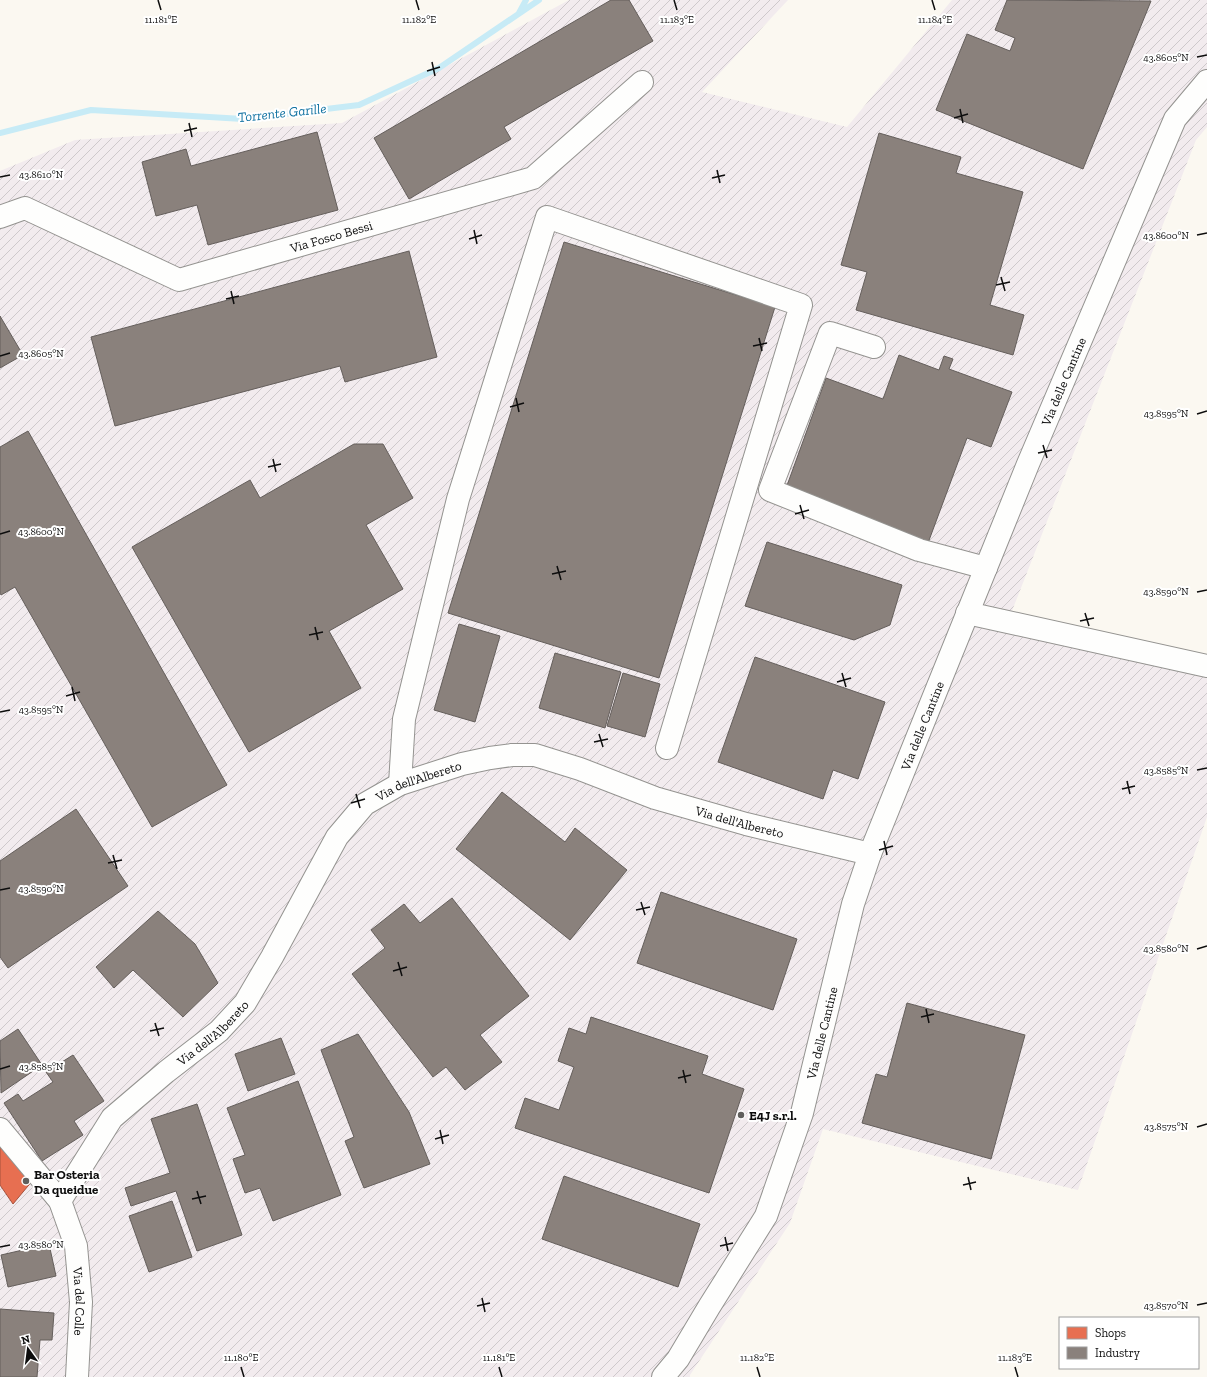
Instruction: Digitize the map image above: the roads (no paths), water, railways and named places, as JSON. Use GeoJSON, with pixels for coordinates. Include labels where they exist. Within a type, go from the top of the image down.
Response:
{"type":"FeatureCollection","features":[{"type":"Feature","properties":{"kind":"street","name":"Via delle Cantine"},"geometry":{"type":"LineString","coordinates":[[663,1377],[678,1359],[766,1216],[802,1113],[853,904],[870,854],[1034,450],[1175,118],[1207,81]]}},
{"type":"Feature","properties":{"kind":"street","name":"Via Fosco Bessi"},"geometry":{"type":"LineString","coordinates":[[0,217],[25,208],[179,280],[533,178],[642,82]]}},
{"type":"Feature","properties":{"kind":"street"},"geometry":{"type":"LineString","coordinates":[[400,784],[404,719],[458,499],[547,217],[801,305],[667,748]]}},
{"type":"Feature","properties":{"kind":"street"},"geometry":{"type":"LineString","coordinates":[[874,347],[830,333],[770,490],[918,550],[986,568]]}},
{"type":"Feature","properties":{"kind":"street"},"geometry":{"type":"LineString","coordinates":[[967,613],[1207,666]]}},
{"type":"Feature","properties":{"kind":"street","name":"Via dell'Albereto"},"geometry":{"type":"LineString","coordinates":[[60,1201],[112,1118],[166,1072],[219,1031],[245,1003],[272,957],[337,837],[365,804],[400,784],[462,764],[490,758],[512,755],[536,755],[580,769],[655,798],[746,824],[870,854]]}},
{"type":"Feature","properties":{"kind":"street","name":"Via del Colle"},"geometry":{"type":"LineString","coordinates":[[0,1129],[60,1201],[76,1246],[81,1302],[77,1377]]}},
{"type":"Feature","properties":{"kind":"waterway"},"geometry":{"type":"LineString","coordinates":[[519,13],[526,0]]}},
{"type":"Feature","properties":{"kind":"waterway","name":"Torrente Garille"},"geometry":{"type":"LineString","coordinates":[[0,133],[91,110],[243,119],[359,105],[439,68],[539,0]]}},
{"type":"Feature","properties":{"kind":"place","name":"E4J s.r.l."},"geometry":{"type":"Point","coordinates":[741,1115]}},
{"type":"Feature","properties":{"kind":"place","name":"Bar Osteria Da queidue"},"geometry":{"type":"Point","coordinates":[26,1181]}}]}
